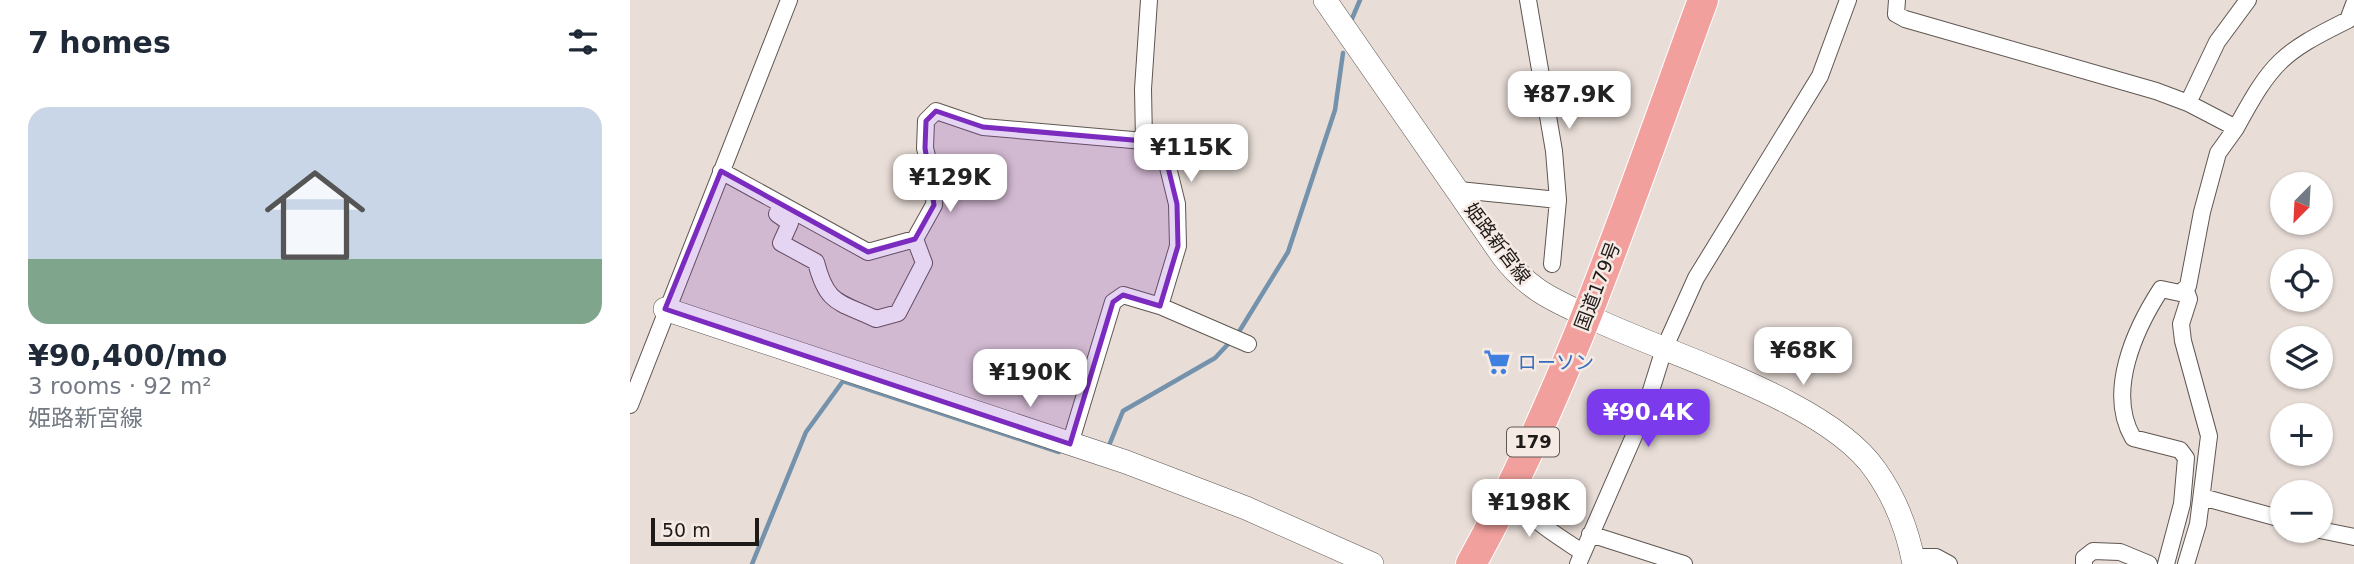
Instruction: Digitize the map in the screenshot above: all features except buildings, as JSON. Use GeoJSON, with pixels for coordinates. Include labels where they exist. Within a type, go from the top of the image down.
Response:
{"type":"FeatureCollection","features":[{"type":"Feature","properties":{"kind":"highway","name":"国道179号"},"geometry":{"type":"LineString","coordinates":[[1471,564],[1511,491],[1586,315],[1703,0]]}},
{"type":"Feature","properties":{"kind":"main road","name":"姫路新宮線"},"geometry":{"type":"LineString","coordinates":[[1325,0],[1508,262],[1530,287],[1586,315],[1772,394],[1834,430],[1875,469],[1901,516],[1914,561]]}},
{"type":"Feature","properties":{"kind":"main road"},"geometry":{"type":"LineString","coordinates":[[666,309],[1126,462],[1246,508],[1372,564]]}},
{"type":"Feature","properties":{"kind":"street"},"geometry":{"type":"LineString","coordinates":[[630,405],[789,0]]}},
{"type":"Feature","properties":{"kind":"street"},"geometry":{"type":"LineString","coordinates":[[1144,141],[1143,89],[1149,0]]}},
{"type":"Feature","properties":{"kind":"street"},"geometry":{"type":"LineString","coordinates":[[1528,0],[1554,151],[1558,200],[1552,264]]}},
{"type":"Feature","properties":{"kind":"street"},"geometry":{"type":"LineString","coordinates":[[1511,491],[1520,505],[1580,558],[1644,413],[1664,349],[1696,278],[1820,76],[1848,0]]}},
{"type":"Feature","properties":{"kind":"street"},"geometry":{"type":"LineString","coordinates":[[1898,0],[1896,14],[1905,19],[2188,103],[2236,128]]}},
{"type":"Feature","properties":{"kind":"street"},"geometry":{"type":"LineString","coordinates":[[2188,103],[2217,42],[2248,0]]}},
{"type":"Feature","properties":{"kind":"street"},"geometry":{"type":"LineString","coordinates":[[2186,564],[2202,497],[2209,436],[2183,341],[2181,324],[2189,299],[2186,291],[2218,153],[2275,64],[2296,46],[2348,20],[2352,12]]}},
{"type":"Feature","properties":{"kind":"street"},"geometry":{"type":"LineString","coordinates":[[721,171],[868,252],[915,239],[934,205],[935,189],[925,148],[926,121],[936,111],[983,127],[1144,141],[1166,159],[1177,204],[1178,246],[1160,306]]}},
{"type":"Feature","properties":{"kind":"street"},"geometry":{"type":"LineString","coordinates":[[1459,190],[1558,200]]}},
{"type":"Feature","properties":{"kind":"street"},"geometry":{"type":"LineString","coordinates":[[782,205],[777,214],[790,223],[781,243],[816,262],[823,288],[830,297],[876,319],[898,313],[924,263],[915,239]]}},
{"type":"Feature","properties":{"kind":"street"},"geometry":{"type":"LineString","coordinates":[[2166,564],[2182,504],[2186,458],[2180,450],[2133,438],[2123,417],[2123,388],[2132,343],[2142,318],[2161,289],[2186,291]]}},
{"type":"Feature","properties":{"kind":"street"},"geometry":{"type":"LineString","coordinates":[[1070,444],[1113,302],[1123,295],[1160,306],[1248,344]]}},
{"type":"Feature","properties":{"kind":"street"},"geometry":{"type":"LineString","coordinates":[[2202,497],[2270,516]]}},
{"type":"Feature","properties":{"kind":"street"},"geometry":{"type":"LineString","coordinates":[[2333,533],[2354,537]]}},
{"type":"Feature","properties":{"kind":"street"},"geometry":{"type":"LineString","coordinates":[[1590,534],[1684,564]]}},
{"type":"Feature","properties":{"kind":"street"},"geometry":{"type":"LineString","coordinates":[[2084,564],[2084,558],[2093,551],[2120,552],[2149,564]]}},
{"type":"Feature","properties":{"kind":"street"},"geometry":{"type":"LineString","coordinates":[[1914,561],[1936,557],[1949,564]]}},
{"type":"Feature","properties":{"kind":"highlighted area"},"geometry":{"type":"Polygon","coordinates":[[[936,111],[983,127],[1144,141],[1166,159],[1177,204],[1178,246],[1160,306],[1123,295],[1113,302],[1070,444],[665,309],[721,171],[868,252],[915,239],[934,205],[925,148],[926,121],[936,111]]]}},
{"type":"Feature","properties":{"kind":"waterway"},"geometry":{"type":"LineString","coordinates":[[1351,21],[1360,0]]}},
{"type":"Feature","properties":{"kind":"waterway"},"geometry":{"type":"LineString","coordinates":[[1237,335],[1288,252],[1335,110],[1343,53]]}},
{"type":"Feature","properties":{"kind":"waterway"},"geometry":{"type":"LineString","coordinates":[[1110,443],[1123,411],[1215,358],[1231,341]]}},
{"type":"Feature","properties":{"kind":"waterway"},"geometry":{"type":"LineString","coordinates":[[752,564],[806,432],[843,381],[1059,452]]}},
{"type":"Feature","properties":{"kind":"place","name":"ローソン"},"geometry":{"type":"Point","coordinates":[1497,362]}}]}
